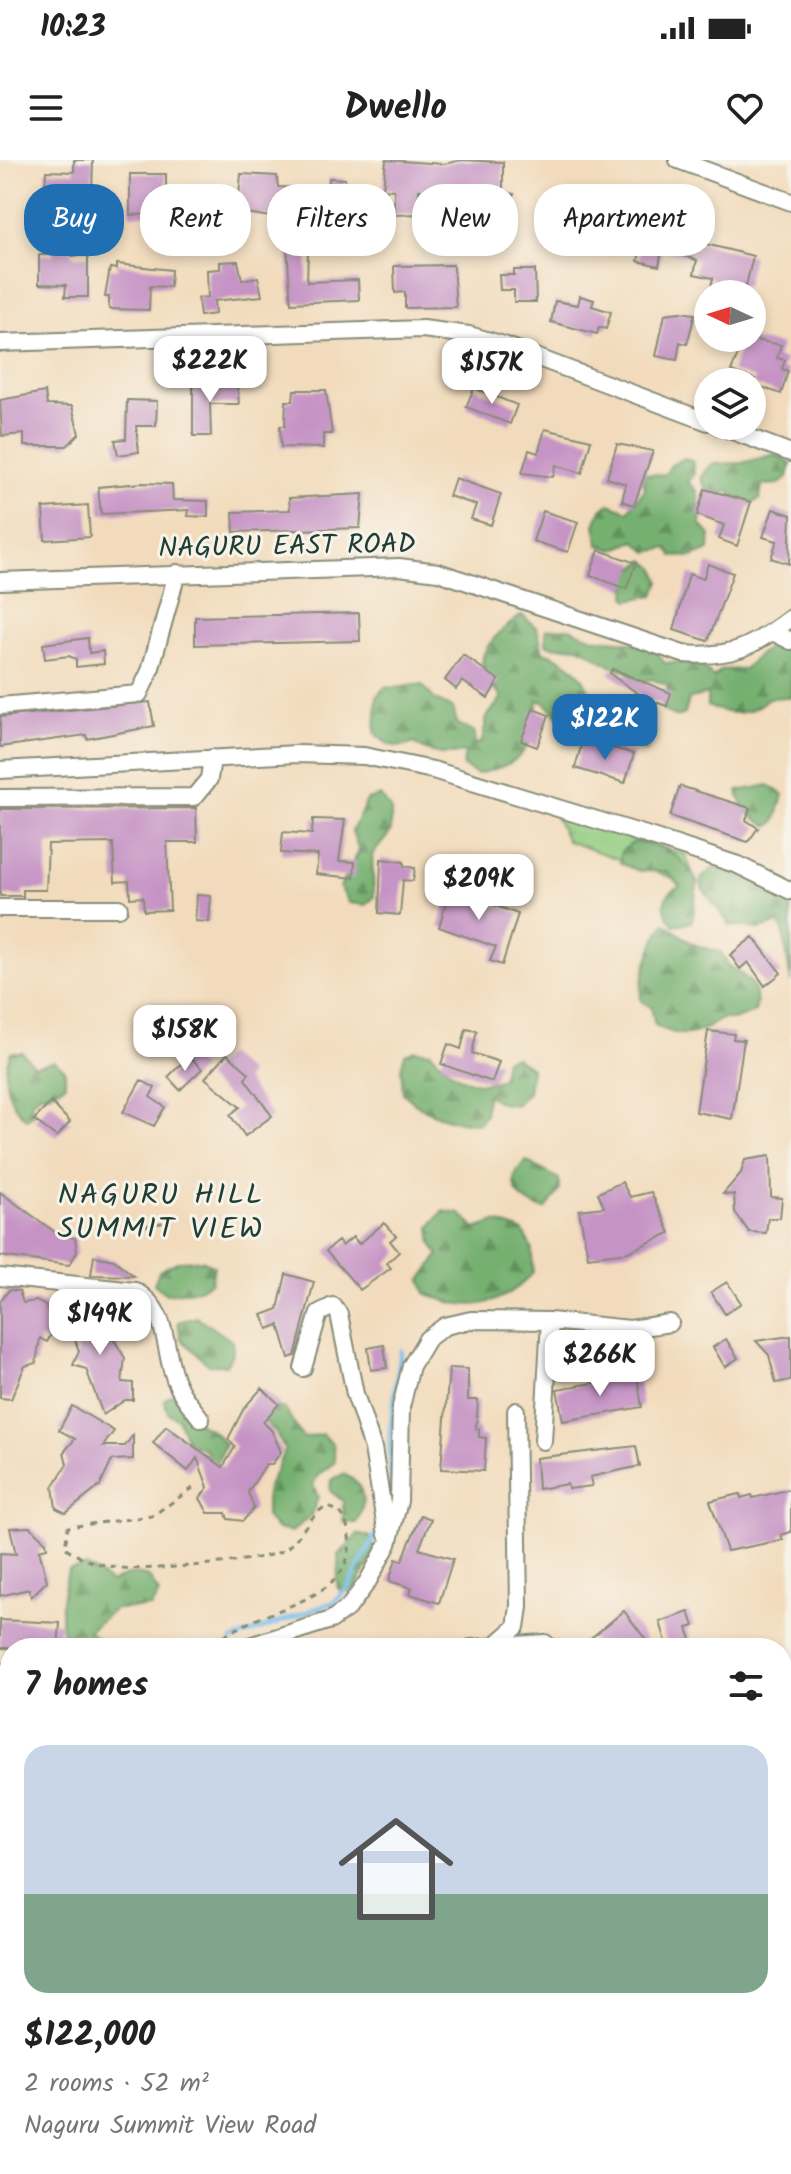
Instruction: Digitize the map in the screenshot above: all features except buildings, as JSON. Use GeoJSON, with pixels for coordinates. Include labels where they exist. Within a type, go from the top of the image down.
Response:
{"type":"FeatureCollection","features":[{"type":"Feature","properties":{"kind":"street"},"geometry":{"type":"LineString","coordinates":[[678,160],[791,202]]}},
{"type":"Feature","properties":{"kind":"street"},"geometry":{"type":"LineString","coordinates":[[0,343],[423,329],[469,335],[504,345],[694,417]]}},
{"type":"Feature","properties":{"kind":"street"},"geometry":{"type":"LineString","coordinates":[[756,440],[791,453]]}},
{"type":"Feature","properties":{"kind":"street","name":"NAGURU EAST ROAD"},"geometry":{"type":"LineString","coordinates":[[0,581],[358,566],[438,572],[683,654],[705,656],[738,653],[791,618]]}},
{"type":"Feature","properties":{"kind":"street"},"geometry":{"type":"LineString","coordinates":[[0,706],[139,694],[150,671],[177,573]]}},
{"type":"Feature","properties":{"kind":"street"},"geometry":{"type":"LineString","coordinates":[[773,632],[791,641]]}},
{"type":"Feature","properties":{"kind":"street"},"geometry":{"type":"LineString","coordinates":[[0,770],[297,754],[364,756],[433,770],[738,865],[791,891]]}},
{"type":"Feature","properties":{"kind":"street"},"geometry":{"type":"LineString","coordinates":[[0,798],[194,797],[205,789],[212,758]]}},
{"type":"Feature","properties":{"kind":"street"},"geometry":{"type":"LineString","coordinates":[[0,908],[119,908]]}},
{"type":"Feature","properties":{"kind":"street"},"geometry":{"type":"LineString","coordinates":[[0,1277],[135,1291],[145,1297],[166,1331],[168,1354],[178,1387],[201,1419]]}},
{"type":"Feature","properties":{"kind":"street"},"geometry":{"type":"LineString","coordinates":[[303,1368],[319,1313],[333,1306],[339,1314],[355,1394],[373,1448],[388,1544]]}},
{"type":"Feature","properties":{"kind":"street"},"geometry":{"type":"LineString","coordinates":[[274,1638],[331,1620],[349,1607],[388,1544],[399,1501],[401,1407],[411,1366],[427,1339],[445,1326],[471,1320],[550,1321],[630,1329],[670,1323]]}},
{"type":"Feature","properties":{"kind":"street"},"geometry":{"type":"LineString","coordinates":[[543,1441],[550,1321]]}},
{"type":"Feature","properties":{"kind":"street"},"geometry":{"type":"LineString","coordinates":[[503,1638],[516,1627],[519,1607],[516,1411]]}},
{"type":"Feature","properties":{"kind":"path"},"geometry":{"type":"LineString","coordinates":[[145,1226],[172,1221]]}},
{"type":"Feature","properties":{"kind":"path"},"geometry":{"type":"LineString","coordinates":[[193,1488],[152,1516],[68,1527],[65,1547],[89,1562],[126,1568],[247,1559],[281,1551],[303,1533],[325,1507],[336,1508],[345,1517],[349,1535],[344,1563],[332,1581],[295,1605],[225,1638]]}},
{"type":"Feature","properties":{"kind":"green space"},"geometry":{"type":"Polygon","coordinates":[[[775,454],[791,463],[788,478],[779,484],[762,485],[760,499],[742,508],[728,490],[717,497],[710,496],[701,478],[711,464],[742,463],[775,454]]]}},
{"type":"Feature","properties":{"kind":"green space"},"geometry":{"type":"Polygon","coordinates":[[[685,458],[693,462],[694,475],[688,482],[697,491],[701,525],[710,535],[709,550],[692,557],[673,556],[668,548],[648,552],[635,541],[613,550],[599,545],[595,525],[601,509],[610,504],[628,511],[645,489],[643,474],[665,475],[671,465],[685,458]]]}},
{"type":"Feature","properties":{"kind":"green space"},"geometry":{"type":"Polygon","coordinates":[[[645,560],[656,569],[660,582],[654,595],[629,600],[626,596],[629,572],[645,560]]]}},
{"type":"Feature","properties":{"kind":"green space"},"geometry":{"type":"Polygon","coordinates":[[[522,615],[537,628],[543,652],[573,668],[584,680],[590,696],[611,694],[648,712],[652,736],[646,751],[629,744],[618,730],[609,736],[574,736],[546,703],[538,700],[532,731],[523,752],[506,765],[477,774],[463,767],[465,752],[438,754],[414,743],[393,746],[375,733],[377,696],[385,687],[422,685],[435,700],[453,708],[457,723],[475,733],[475,745],[482,742],[487,717],[502,697],[484,673],[482,662],[485,652],[499,633],[522,615]]]}},
{"type":"Feature","properties":{"kind":"green space"},"geometry":{"type":"Polygon","coordinates":[[[569,628],[594,638],[643,645],[659,655],[664,663],[698,662],[714,678],[721,670],[744,669],[770,647],[791,647],[791,697],[768,698],[747,712],[732,713],[707,706],[707,694],[689,699],[685,714],[676,717],[662,710],[668,686],[652,679],[639,683],[626,670],[613,667],[578,647],[546,644],[546,629],[569,628]]]}},
{"type":"Feature","properties":{"kind":"green space"},"geometry":{"type":"Polygon","coordinates":[[[769,785],[783,795],[776,820],[770,826],[750,813],[738,791],[769,785]]]}},
{"type":"Feature","properties":{"kind":"green space"},"geometry":{"type":"Polygon","coordinates":[[[380,796],[391,809],[391,832],[372,855],[374,897],[366,905],[349,903],[340,887],[359,851],[352,831],[367,800],[380,796]]]}},
{"type":"Feature","properties":{"kind":"green space"},"geometry":{"type":"Polygon","coordinates":[[[554,814],[685,854],[695,879],[678,880],[567,841],[554,814]]]}},
{"type":"Feature","properties":{"kind":"green space"},"geometry":{"type":"Polygon","coordinates":[[[634,842],[655,845],[672,853],[692,874],[698,883],[691,922],[674,925],[667,914],[666,899],[680,886],[667,872],[639,871],[620,863],[621,851],[634,842]]]}},
{"type":"Feature","properties":{"kind":"green space"},"geometry":{"type":"Polygon","coordinates":[[[713,868],[734,871],[791,898],[791,983],[783,930],[778,923],[760,929],[730,925],[702,888],[701,879],[713,868]]]}},
{"type":"Feature","properties":{"kind":"green space"},"geometry":{"type":"Polygon","coordinates":[[[665,923],[694,944],[719,951],[728,966],[742,974],[754,989],[755,1012],[733,1020],[723,1018],[706,1029],[690,1034],[674,1033],[655,1025],[651,1007],[641,1001],[641,993],[648,960],[665,923]]]}},
{"type":"Feature","properties":{"kind":"green space"},"geometry":{"type":"Polygon","coordinates":[[[415,1050],[431,1052],[462,1079],[481,1083],[502,1079],[505,1059],[515,1057],[531,1068],[528,1092],[516,1105],[501,1103],[487,1095],[485,1115],[478,1123],[438,1116],[403,1093],[401,1068],[405,1054],[415,1050]]]}},
{"type":"Feature","properties":{"kind":"green space"},"geometry":{"type":"Polygon","coordinates":[[[11,1052],[22,1052],[34,1066],[54,1061],[65,1069],[65,1085],[48,1094],[40,1094],[31,1102],[33,1115],[26,1119],[14,1105],[7,1088],[6,1070],[11,1052]]]}},
{"type":"Feature","properties":{"kind":"green space"},"geometry":{"type":"Polygon","coordinates":[[[526,1161],[559,1179],[560,1190],[546,1209],[528,1202],[516,1191],[515,1177],[526,1161]]]}},
{"type":"Feature","properties":{"kind":"green space"},"geometry":{"type":"Polygon","coordinates":[[[443,1211],[461,1214],[475,1229],[496,1222],[523,1231],[532,1249],[533,1273],[509,1293],[483,1304],[456,1304],[426,1293],[421,1280],[439,1255],[432,1244],[430,1227],[443,1211]]]}},
{"type":"Feature","properties":{"kind":"green space"},"geometry":{"type":"Polygon","coordinates":[[[202,1260],[214,1266],[211,1282],[197,1290],[166,1294],[154,1284],[159,1271],[179,1261],[202,1260]]]}},
{"type":"Feature","properties":{"kind":"green space"},"geometry":{"type":"Polygon","coordinates":[[[197,1317],[232,1341],[233,1352],[226,1365],[209,1365],[181,1339],[178,1322],[197,1317]]]}},
{"type":"Feature","properties":{"kind":"green space"},"geometry":{"type":"Polygon","coordinates":[[[171,1395],[180,1395],[201,1425],[212,1430],[225,1444],[217,1462],[209,1464],[205,1449],[188,1443],[178,1419],[168,1413],[164,1400],[171,1395]]]}},
{"type":"Feature","properties":{"kind":"green space"},"geometry":{"type":"Polygon","coordinates":[[[273,1406],[285,1409],[303,1438],[322,1434],[333,1444],[335,1462],[318,1475],[313,1485],[318,1497],[311,1515],[292,1532],[276,1529],[266,1517],[266,1491],[285,1450],[275,1431],[259,1415],[273,1406]]]}},
{"type":"Feature","properties":{"kind":"green space"},"geometry":{"type":"Polygon","coordinates":[[[343,1474],[356,1483],[362,1495],[362,1508],[356,1523],[343,1522],[343,1501],[330,1491],[331,1480],[343,1474]]]}},
{"type":"Feature","properties":{"kind":"green space"},"geometry":{"type":"Polygon","coordinates":[[[358,1534],[369,1536],[376,1552],[355,1589],[343,1593],[337,1587],[339,1555],[358,1534]]]}},
{"type":"Feature","properties":{"kind":"green space"},"geometry":{"type":"Polygon","coordinates":[[[87,1566],[111,1583],[129,1575],[149,1577],[159,1593],[151,1607],[115,1609],[88,1631],[98,1638],[64,1638],[61,1609],[68,1570],[87,1566]]]}},
{"type":"Feature","properties":{"kind":"waterway"},"geometry":{"type":"LineString","coordinates":[[391,1495],[390,1433],[401,1351]]}},
{"type":"Feature","properties":{"kind":"waterway"},"geometry":{"type":"LineString","coordinates":[[237,1638],[334,1602],[347,1589],[377,1532]]}},
{"type":"Feature","properties":{"kind":"district","name":"NAGURU HILL SUMMIT VIEW"},"geometry":{"type":"Point","coordinates":[161,1213]}}]}
